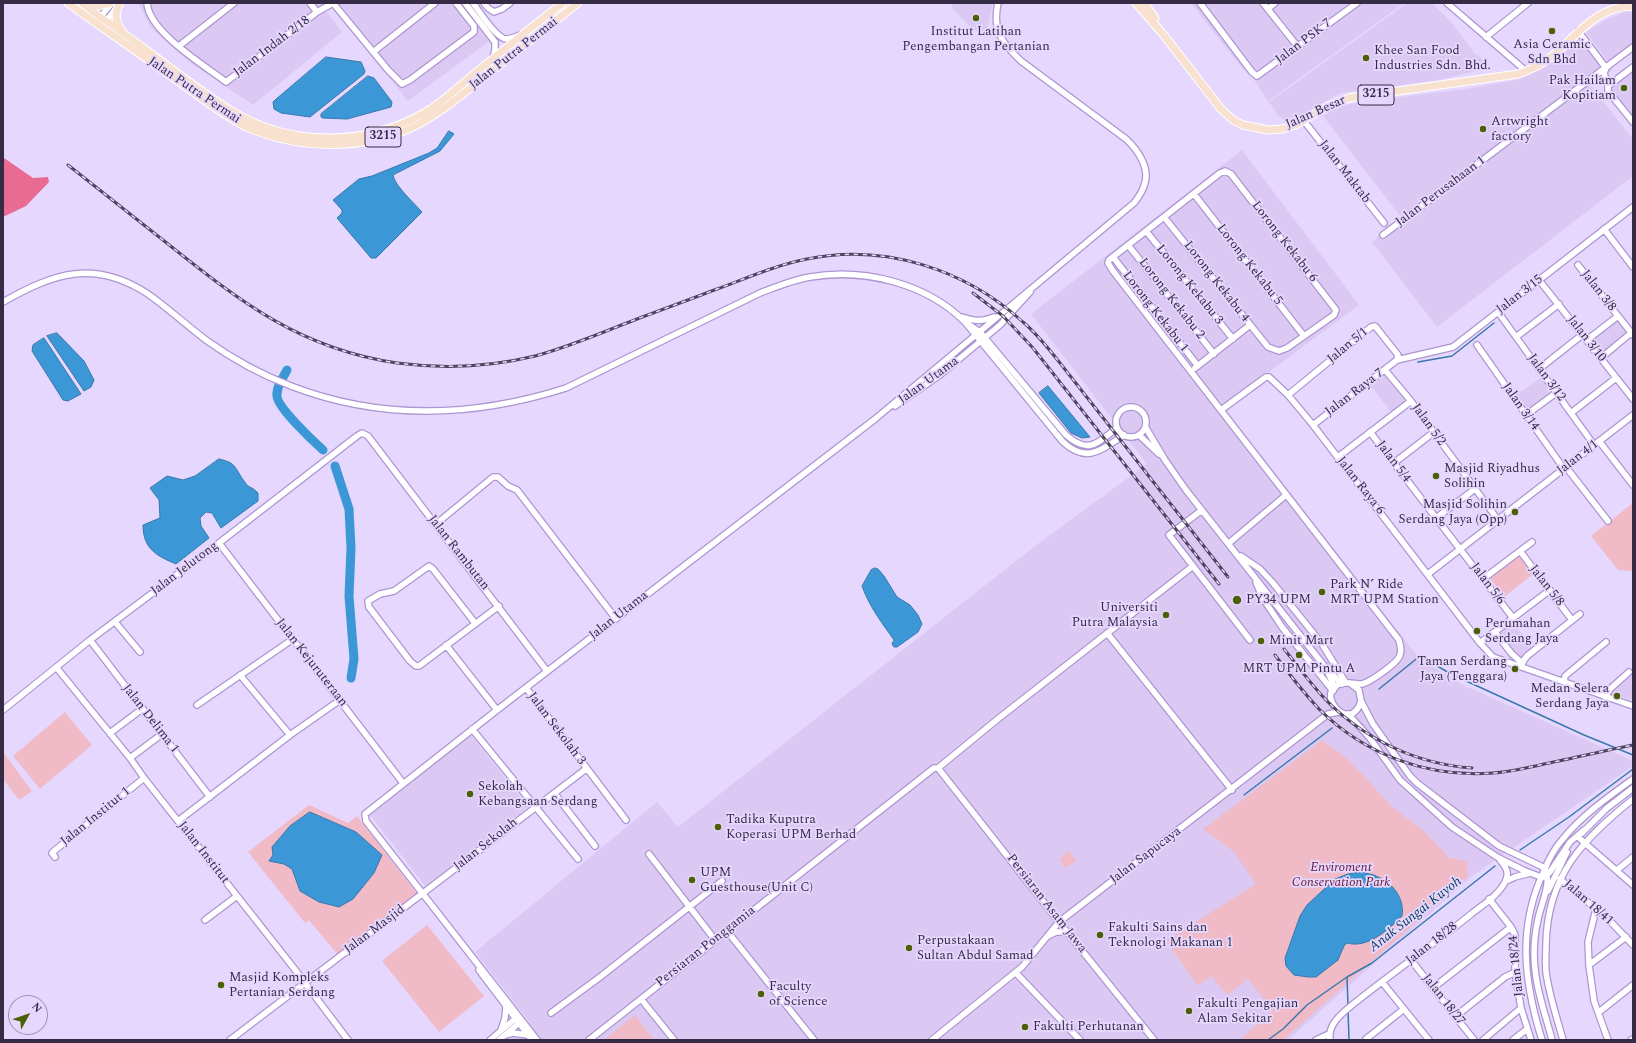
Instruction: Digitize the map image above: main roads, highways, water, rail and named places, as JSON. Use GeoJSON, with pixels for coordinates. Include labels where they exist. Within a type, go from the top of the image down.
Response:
{"type":"FeatureCollection","features":[{"type":"Feature","properties":{"kind":"main road","name":"Jalan Putra Permai"},"geometry":{"type":"LineString","coordinates":[[68,3],[98,26],[205,101],[243,125],[276,138],[304,144],[358,143],[404,131],[431,117],[450,104],[578,3]]}},
{"type":"Feature","properties":{"kind":"main road","name":"Jalan Putra Permai"},"geometry":{"type":"LineString","coordinates":[[83,3],[126,36],[238,115],[279,132],[310,137],[330,138],[362,136],[399,125],[427,112],[441,102],[492,58],[563,3]]}},
{"type":"Feature","properties":{"kind":"main road"},"geometry":{"type":"LineString","coordinates":[[83,3],[98,6],[111,3]]}},
{"type":"Feature","properties":{"kind":"main road"},"geometry":{"type":"LineString","coordinates":[[120,3],[116,13],[116,19],[126,36]]}},
{"type":"Feature","properties":{"kind":"main road","name":"Jalan Besar"},"geometry":{"type":"LineString","coordinates":[[1136,3],[1163,34],[1221,109],[1233,120],[1248,127],[1268,130],[1282,129],[1296,125],[1330,105],[1349,98],[1518,74],[1550,58],[1578,31],[1603,12],[1618,7],[1632,6]]}},
{"type":"Feature","properties":{"kind":"main road","name":"Jalan Besar"},"geometry":{"type":"LineString","coordinates":[[1144,3],[1154,16],[1163,34]]}},
{"type":"Feature","properties":{"kind":"water"},"geometry":{"type":"Polygon","coordinates":[[[326,57],[361,62],[365,71],[364,74],[310,117],[281,113],[274,109],[273,102],[275,100],[326,57]]]}},
{"type":"Feature","properties":{"kind":"water"},"geometry":{"type":"Polygon","coordinates":[[[368,76],[374,78],[392,102],[391,107],[347,119],[321,117],[321,114],[368,76]]]}},
{"type":"Feature","properties":{"kind":"water"},"geometry":{"type":"Polygon","coordinates":[[[449,131],[454,134],[440,151],[393,175],[397,184],[422,212],[376,258],[371,258],[337,218],[342,213],[342,210],[333,200],[359,179],[372,176],[429,153],[437,148],[449,131]]]}},
{"type":"Feature","properties":{"kind":"water"},"geometry":{"type":"Polygon","coordinates":[[[57,333],[84,361],[94,380],[91,387],[84,391],[47,336],[57,333]]]}},
{"type":"Feature","properties":{"kind":"water"},"geometry":{"type":"Polygon","coordinates":[[[44,338],[81,394],[68,401],[63,400],[32,351],[33,345],[44,338]]]}},
{"type":"Feature","properties":{"kind":"water"},"geometry":{"type":"Polygon","coordinates":[[[1048,386],[1090,437],[1082,438],[1071,433],[1039,393],[1048,386]]]}},
{"type":"Feature","properties":{"kind":"water"},"geometry":{"type":"Polygon","coordinates":[[[219,459],[229,462],[234,466],[244,481],[258,493],[258,501],[221,528],[212,513],[206,512],[200,518],[201,526],[209,538],[176,564],[163,558],[148,546],[145,540],[143,525],[160,518],[159,500],[150,488],[167,476],[183,480],[195,476],[219,459]]]}},
{"type":"Feature","properties":{"kind":"water"},"geometry":{"type":"Polygon","coordinates":[[[875,568],[878,569],[884,576],[897,597],[910,605],[918,615],[922,624],[918,632],[897,647],[894,647],[892,644],[894,640],[880,621],[862,586],[871,570],[875,568]]]}},
{"type":"Feature","properties":{"kind":"water"},"geometry":{"type":"Polygon","coordinates":[[[310,812],[356,832],[382,855],[374,873],[353,899],[339,907],[319,902],[300,891],[292,869],[284,864],[269,861],[273,855],[272,847],[290,826],[310,812]]]}},
{"type":"Feature","properties":{"kind":"water"},"geometry":{"type":"Polygon","coordinates":[[[1362,872],[1376,876],[1393,887],[1402,904],[1402,916],[1391,927],[1370,941],[1355,944],[1347,943],[1344,946],[1338,960],[1316,977],[1294,975],[1286,966],[1285,958],[1300,916],[1307,905],[1335,879],[1348,874],[1362,872]]]}},
{"type":"Feature","properties":{"kind":"waterway"},"geometry":{"type":"LineString","coordinates":[[1418,362],[1452,356],[1494,323]]}},
{"type":"Feature","properties":{"kind":"waterway"},"geometry":{"type":"LineString","coordinates":[[287,370],[278,389],[277,396],[279,401],[296,424],[323,450]]}},
{"type":"Feature","properties":{"kind":"waterway"},"geometry":{"type":"LineString","coordinates":[[335,466],[349,509],[351,548],[349,596],[354,659],[351,678]]}},
{"type":"Feature","properties":{"kind":"waterway"},"geometry":{"type":"LineString","coordinates":[[1379,689],[1420,656],[1451,674],[1584,735],[1633,755]]}},
{"type":"Feature","properties":{"kind":"waterway"},"geometry":{"type":"LineString","coordinates":[[1244,795],[1332,728]]}},
{"type":"Feature","properties":{"kind":"waterway","name":"Anak Sungai Kuyoh"},"geometry":{"type":"LineString","coordinates":[[1520,850],[1569,817],[1633,769]]}},
{"type":"Feature","properties":{"kind":"waterway","name":"Anak Sungai Kuyoh"},"geometry":{"type":"LineString","coordinates":[[1268,1040],[1283,1029],[1307,1005],[1347,977],[1372,963],[1495,866]]}},
{"type":"Feature","properties":{"kind":"waterway","name":"Anak Sungai Kuyoh"},"geometry":{"type":"LineString","coordinates":[[1347,977],[1348,1006]]}},
{"type":"Feature","properties":{"kind":"waterway","name":"Anak Sungai Kuyoh"},"geometry":{"type":"LineString","coordinates":[[1348,1010],[1349,1040]]}},
{"type":"Feature","properties":{"kind":"railway"},"geometry":{"type":"LineString","coordinates":[[68,165],[222,286],[274,320],[302,335],[331,347],[363,356],[414,365],[484,365],[535,356],[580,342],[762,272],[807,259],[836,255],[865,255],[894,258],[922,265],[949,275],[976,288],[1000,303],[1023,322],[1043,342],[1228,577]]}},
{"type":"Feature","properties":{"kind":"railway"},"geometry":{"type":"LineString","coordinates":[[973,293],[1003,316],[1033,348],[1219,584]]}},
{"type":"Feature","properties":{"kind":"railway"},"geometry":{"type":"LineString","coordinates":[[1284,649],[1325,699],[1340,713],[1374,737],[1411,755],[1451,766],[1472,768]]}},
{"type":"Feature","properties":{"kind":"railway"},"geometry":{"type":"LineString","coordinates":[[1275,655],[1313,703],[1337,725],[1356,739],[1377,751],[1422,767],[1445,772],[1469,774],[1512,771],[1633,745]]}},
{"type":"Feature","properties":{"kind":"place","name":"Institut Latihan Pengembangan Pertanian"},"geometry":{"type":"Point","coordinates":[976,18]}},
{"type":"Feature","properties":{"kind":"place","name":"Asia Ceramic Sdn Bhd"},"geometry":{"type":"Point","coordinates":[1552,31]}},
{"type":"Feature","properties":{"kind":"place","name":"Khee San Food Industries Sdn. Bhd."},"geometry":{"type":"Point","coordinates":[1366,58]}},
{"type":"Feature","properties":{"kind":"place","name":"Pak Hailam Kopitiam"},"geometry":{"type":"Point","coordinates":[1624,88]}},
{"type":"Feature","properties":{"kind":"place","name":"Artwright factory"},"geometry":{"type":"Point","coordinates":[1483,129]}},
{"type":"Feature","properties":{"kind":"place","name":"Masjid Riyadhus Solihin"},"geometry":{"type":"Point","coordinates":[1436,476]}},
{"type":"Feature","properties":{"kind":"place","name":"Masjid Solihin Serdang Jaya (Opp)"},"geometry":{"type":"Point","coordinates":[1515,512]}},
{"type":"Feature","properties":{"kind":"place","name":"Park N’ Ride MRT UPM Station"},"geometry":{"type":"Point","coordinates":[1322,592]}},
{"type":"Feature","properties":{"kind":"place","name":"PY34 UPM"},"geometry":{"type":"Point","coordinates":[1237,600]}},
{"type":"Feature","properties":{"kind":"place","name":"Universiti Putra Malaysia"},"geometry":{"type":"Point","coordinates":[1166,615]}},
{"type":"Feature","properties":{"kind":"place","name":"Perumahan Serdang Jaya"},"geometry":{"type":"Point","coordinates":[1477,631]}},
{"type":"Feature","properties":{"kind":"place","name":"Minit Mart"},"geometry":{"type":"Point","coordinates":[1261,641]}},
{"type":"Feature","properties":{"kind":"place","name":"MRT UPM Pintu A"},"geometry":{"type":"Point","coordinates":[1299,655]}},
{"type":"Feature","properties":{"kind":"place","name":"Taman Serdang Jaya (Tenggara)"},"geometry":{"type":"Point","coordinates":[1515,669]}},
{"type":"Feature","properties":{"kind":"place","name":"Medan Selera Serdang Jaya"},"geometry":{"type":"Point","coordinates":[1617,696]}},
{"type":"Feature","properties":{"kind":"place","name":"Sekolah Kebangsaan Serdang"},"geometry":{"type":"Point","coordinates":[470,794]}},
{"type":"Feature","properties":{"kind":"place","name":"Tadika Kuputra Koperasi UPM Berhad"},"geometry":{"type":"Point","coordinates":[718,827]}},
{"type":"Feature","properties":{"kind":"place","name":"UPM Guesthouse(Unit C)"},"geometry":{"type":"Point","coordinates":[692,880]}},
{"type":"Feature","properties":{"kind":"place","name":"Fakulti Sains dan Teknologi Makanan 1"},"geometry":{"type":"Point","coordinates":[1100,935]}},
{"type":"Feature","properties":{"kind":"place","name":"Perpustakaan Sultan Abdul Samad"},"geometry":{"type":"Point","coordinates":[909,948]}},
{"type":"Feature","properties":{"kind":"place","name":"Masjid Kompleks Pertanian Serdang"},"geometry":{"type":"Point","coordinates":[221,985]}},
{"type":"Feature","properties":{"kind":"place","name":"Faculty of Science"},"geometry":{"type":"Point","coordinates":[761,994]}},
{"type":"Feature","properties":{"kind":"place","name":"Fakulti Pengajian Alam Sekitar"},"geometry":{"type":"Point","coordinates":[1189,1011]}},
{"type":"Feature","properties":{"kind":"place","name":"Fakulti Perhutanan"},"geometry":{"type":"Point","coordinates":[1025,1027]}},
{"type":"Feature","properties":{"kind":"park label","name":"Enviroment Conservation Park"},"geometry":{"type":"Point","coordinates":[1341,876]}}]}
